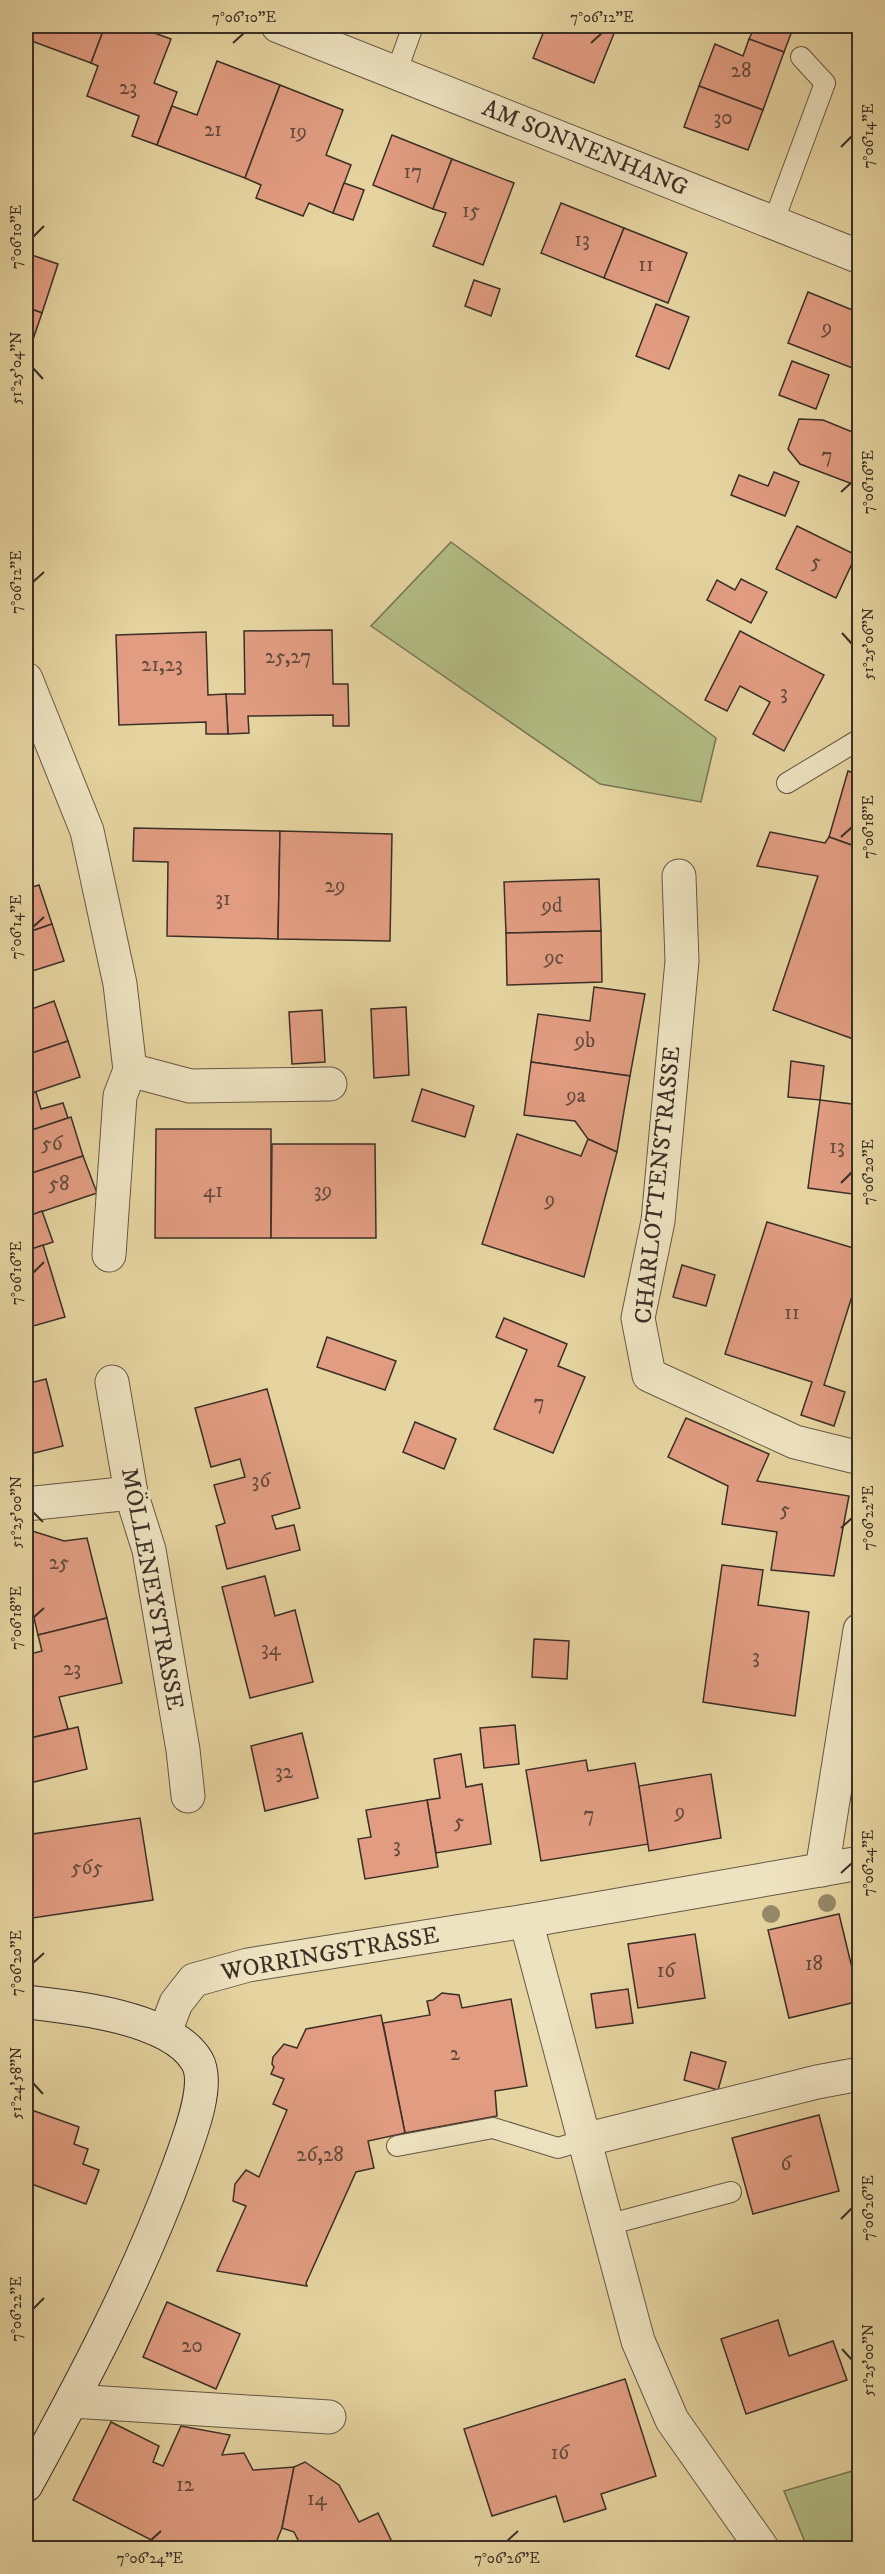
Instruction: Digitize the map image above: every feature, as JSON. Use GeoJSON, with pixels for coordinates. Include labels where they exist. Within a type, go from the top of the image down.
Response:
{"type":"FeatureCollection","features":[{"type":"Feature","properties":{"kind":"street","name":"AM SONNENHANG"},"geometry":{"type":"LineString","coordinates":[[278,26],[860,258]]}},
{"type":"Feature","properties":{"kind":"street"},"geometry":{"type":"LineString","coordinates":[[26,679],[87,831],[120,984],[130,1070],[120,1096],[109,1255]]}},
{"type":"Feature","properties":{"kind":"street","name":"CHARLOTTENSTRASSE"},"geometry":{"type":"LineString","coordinates":[[679,876],[682,961],[658,1221],[638,1318],[649,1375],[795,1442],[860,1458]]}},
{"type":"Feature","properties":{"kind":"street"},"geometry":{"type":"LineString","coordinates":[[130,1070],[190,1086],[330,1084]]}},
{"type":"Feature","properties":{"kind":"street","name":"MÖLLENEYSTRASSE"},"geometry":{"type":"LineString","coordinates":[[112,1382],[131,1492],[149,1550],[183,1750],[188,1796]]}},
{"type":"Feature","properties":{"kind":"street"},"geometry":{"type":"LineString","coordinates":[[26,1504],[131,1492]]}},
{"type":"Feature","properties":{"kind":"street"},"geometry":{"type":"LineString","coordinates":[[822,1870],[860,1630]]}},
{"type":"Feature","properties":{"kind":"street","name":"WORRINGSTRASSE"},"geometry":{"type":"LineString","coordinates":[[165,2032],[176,2003],[194,1980],[215,1973],[248,1965],[526,1921],[860,1863]]}},
{"type":"Feature","properties":{"kind":"street"},"geometry":{"type":"LineString","coordinates":[[526,1921],[638,2341],[672,2420],[762,2548]]}},
{"type":"Feature","properties":{"kind":"street"},"geometry":{"type":"LineString","coordinates":[[26,2001],[122,2018],[148,2025],[179,2040],[188,2049],[202,2072],[202,2084],[192,2126],[152,2236],[117,2314],[26,2485]]}},
{"type":"Feature","properties":{"kind":"street"},"geometry":{"type":"LineString","coordinates":[[584,2140],[817,2082],[860,2074]]}},
{"type":"Feature","properties":{"kind":"street"},"geometry":{"type":"LineString","coordinates":[[72,2401],[329,2417]]}},
{"type":"Feature","properties":{"kind":"lane"},"geometry":{"type":"LineString","coordinates":[[396,73],[413,26]]}},
{"type":"Feature","properties":{"kind":"lane"},"geometry":{"type":"LineString","coordinates":[[773,223],[825,83],[801,57]]}},
{"type":"Feature","properties":{"kind":"lane"},"geometry":{"type":"LineString","coordinates":[[787,783],[860,739]]}},
{"type":"Feature","properties":{"kind":"lane"},"geometry":{"type":"LineString","coordinates":[[397,2146],[493,2128],[558,2148],[584,2140]]}},
{"type":"Feature","properties":{"kind":"lane"},"geometry":{"type":"LineString","coordinates":[[608,2225],[731,2192]]}},
{"type":"Feature","properties":{"kind":"green space"},"geometry":{"type":"Polygon","coordinates":[[[451,542],[716,738],[701,802],[600,784],[371,626],[451,542]]]}},
{"type":"Feature","properties":{"kind":"green space"},"geometry":{"type":"Polygon","coordinates":[[[859,2469],[859,2548],[804,2548],[807,2547],[784,2491],[859,2469]]]}},
{"type":"Feature","properties":{"kind":"building"},"geometry":{"type":"Polygon","coordinates":[[[35,26],[105,26],[91,63],[29,40],[35,26]]]}},
{"type":"Feature","properties":{"kind":"building"},"geometry":{"type":"Polygon","coordinates":[[[105,26],[135,26],[171,39],[154,83],[177,92],[157,145],[132,136],[139,116],[87,96],[98,66],[91,63],[105,26]]]}},
{"type":"Feature","properties":{"kind":"building"},"geometry":{"type":"Polygon","coordinates":[[[546,26],[617,26],[594,83],[533,58],[546,26]]]}},
{"type":"Feature","properties":{"kind":"building"},"geometry":{"type":"Polygon","coordinates":[[[755,26],[794,26],[784,52],[749,39],[755,26]]]}},
{"type":"Feature","properties":{"kind":"building"},"geometry":{"type":"Polygon","coordinates":[[[749,39],[784,52],[763,110],[699,86],[715,44],[743,56],[749,39]]]}},
{"type":"Feature","properties":{"kind":"building"},"geometry":{"type":"Polygon","coordinates":[[[217,61],[280,85],[245,178],[157,145],[172,106],[197,115],[217,61]]]}},
{"type":"Feature","properties":{"kind":"building"},"geometry":{"type":"Polygon","coordinates":[[[280,85],[343,110],[326,155],[351,165],[333,213],[309,203],[303,216],[256,198],[261,185],[245,178],[280,85]]]}},
{"type":"Feature","properties":{"kind":"building"},"geometry":{"type":"Polygon","coordinates":[[[699,86],[763,110],[748,150],[684,127],[699,86]]]}},
{"type":"Feature","properties":{"kind":"building"},"geometry":{"type":"Polygon","coordinates":[[[392,135],[452,159],[433,209],[373,185],[392,135]]]}},
{"type":"Feature","properties":{"kind":"building"},"geometry":{"type":"Polygon","coordinates":[[[452,159],[514,183],[483,265],[433,246],[446,213],[433,209],[452,159]]]}},
{"type":"Feature","properties":{"kind":"building"},"geometry":{"type":"Polygon","coordinates":[[[344,183],[364,190],[353,220],[333,213],[344,183]]]}},
{"type":"Feature","properties":{"kind":"building"},"geometry":{"type":"Polygon","coordinates":[[[561,203],[624,228],[604,278],[541,253],[561,203]]]}},
{"type":"Feature","properties":{"kind":"building"},"geometry":{"type":"Polygon","coordinates":[[[624,228],[687,253],[668,303],[604,278],[624,228]]]}},
{"type":"Feature","properties":{"kind":"building"},"geometry":{"type":"Polygon","coordinates":[[[26,253],[58,264],[42,313],[26,307],[26,253]]]}},
{"type":"Feature","properties":{"kind":"building"},"geometry":{"type":"Polygon","coordinates":[[[474,280],[500,289],[491,316],[465,306],[474,280]]]}},
{"type":"Feature","properties":{"kind":"building"},"geometry":{"type":"Polygon","coordinates":[[[808,292],[860,313],[860,371],[788,343],[808,292]]]}},
{"type":"Feature","properties":{"kind":"building"},"geometry":{"type":"Polygon","coordinates":[[[656,304],[689,317],[669,369],[636,356],[656,304]]]}},
{"type":"Feature","properties":{"kind":"building"},"geometry":{"type":"Polygon","coordinates":[[[26,307],[42,313],[27,357],[26,357],[26,307]]]}},
{"type":"Feature","properties":{"kind":"building"},"geometry":{"type":"Polygon","coordinates":[[[792,361],[829,375],[816,409],[779,395],[792,361]]]}},
{"type":"Feature","properties":{"kind":"building"},"geometry":{"type":"Polygon","coordinates":[[[799,419],[823,420],[860,435],[860,487],[800,464],[788,449],[799,419]]]}},
{"type":"Feature","properties":{"kind":"building"},"geometry":{"type":"Polygon","coordinates":[[[774,472],[799,482],[785,516],[731,495],[739,475],[768,486],[774,472]]]}},
{"type":"Feature","properties":{"kind":"building"},"geometry":{"type":"Polygon","coordinates":[[[797,526],[856,555],[836,598],[776,569],[797,526]]]}},
{"type":"Feature","properties":{"kind":"building"},"geometry":{"type":"Polygon","coordinates":[[[741,579],[767,592],[751,623],[707,600],[717,580],[735,590],[741,579]]]}},
{"type":"Feature","properties":{"kind":"building"},"geometry":{"type":"Polygon","coordinates":[[[332,630],[333,684],[348,684],[349,726],[333,726],[333,715],[248,716],[249,733],[228,734],[226,694],[245,694],[244,631],[332,630]]]}},
{"type":"Feature","properties":{"kind":"building"},"geometry":{"type":"Polygon","coordinates":[[[740,631],[824,675],[784,751],[753,734],[770,702],[740,686],[727,711],[705,700],[740,631]]]}},
{"type":"Feature","properties":{"kind":"building"},"geometry":{"type":"Polygon","coordinates":[[[206,632],[208,695],[226,694],[228,734],[206,734],[206,722],[119,725],[116,635],[206,632]]]}},
{"type":"Feature","properties":{"kind":"building"},"geometry":{"type":"Polygon","coordinates":[[[848,771],[860,775],[860,848],[829,837],[848,771]]]}},
{"type":"Feature","properties":{"kind":"building"},"geometry":{"type":"Polygon","coordinates":[[[26,802],[33,826],[26,828],[26,802]]]}},
{"type":"Feature","properties":{"kind":"building"},"geometry":{"type":"Polygon","coordinates":[[[134,828],[280,831],[278,939],[167,936],[168,862],[133,861],[134,828]]]}},
{"type":"Feature","properties":{"kind":"building"},"geometry":{"type":"Polygon","coordinates":[[[280,831],[392,834],[390,941],[278,939],[280,831]]]}},
{"type":"Feature","properties":{"kind":"building"},"geometry":{"type":"Polygon","coordinates":[[[770,832],[825,843],[829,837],[860,848],[860,1029],[856,1040],[773,1010],[818,876],[757,866],[770,832]]]}},
{"type":"Feature","properties":{"kind":"building"},"geometry":{"type":"Polygon","coordinates":[[[599,879],[601,931],[506,933],[504,882],[599,879]]]}},
{"type":"Feature","properties":{"kind":"building"},"geometry":{"type":"Polygon","coordinates":[[[39,885],[52,924],[26,933],[26,889],[39,885]]]}},
{"type":"Feature","properties":{"kind":"building"},"geometry":{"type":"Polygon","coordinates":[[[52,924],[64,961],[26,973],[26,933],[52,924]]]}},
{"type":"Feature","properties":{"kind":"building"},"geometry":{"type":"Polygon","coordinates":[[[601,931],[602,982],[507,985],[506,933],[601,931]]]}},
{"type":"Feature","properties":{"kind":"building"},"geometry":{"type":"Polygon","coordinates":[[[594,987],[645,994],[630,1076],[531,1062],[538,1014],[590,1021],[594,987]]]}},
{"type":"Feature","properties":{"kind":"building"},"geometry":{"type":"Polygon","coordinates":[[[54,1001],[68,1041],[26,1055],[26,1011],[54,1001]]]}},
{"type":"Feature","properties":{"kind":"building"},"geometry":{"type":"Polygon","coordinates":[[[406,1007],[409,1075],[374,1078],[371,1009],[406,1007]]]}},
{"type":"Feature","properties":{"kind":"building"},"geometry":{"type":"Polygon","coordinates":[[[322,1010],[325,1062],[292,1064],[289,1012],[322,1010]]]}},
{"type":"Feature","properties":{"kind":"building"},"geometry":{"type":"Polygon","coordinates":[[[68,1041],[80,1077],[26,1095],[26,1055],[68,1041]]]}},
{"type":"Feature","properties":{"kind":"building"},"geometry":{"type":"Polygon","coordinates":[[[791,1061],[824,1066],[820,1100],[788,1097],[791,1061]]]}},
{"type":"Feature","properties":{"kind":"building"},"geometry":{"type":"Polygon","coordinates":[[[531,1062],[630,1076],[617,1152],[588,1139],[575,1121],[524,1115],[531,1062]]]}},
{"type":"Feature","properties":{"kind":"building"},"geometry":{"type":"Polygon","coordinates":[[[422,1089],[474,1106],[465,1137],[412,1121],[422,1089]]]}},
{"type":"Feature","properties":{"kind":"building"},"geometry":{"type":"Polygon","coordinates":[[[36,1092],[41,1109],[63,1103],[68,1118],[26,1132],[26,1095],[36,1092]]]}},
{"type":"Feature","properties":{"kind":"building"},"geometry":{"type":"Polygon","coordinates":[[[820,1100],[860,1105],[860,1195],[808,1188],[820,1100]]]}},
{"type":"Feature","properties":{"kind":"building"},"geometry":{"type":"Polygon","coordinates":[[[71,1117],[83,1156],[26,1175],[26,1132],[71,1117]]]}},
{"type":"Feature","properties":{"kind":"building"},"geometry":{"type":"Polygon","coordinates":[[[156,1129],[271,1129],[271,1238],[155,1238],[156,1129]]]}},
{"type":"Feature","properties":{"kind":"building"},"geometry":{"type":"Polygon","coordinates":[[[517,1134],[581,1156],[588,1139],[617,1152],[584,1277],[482,1244],[517,1134]]]}},
{"type":"Feature","properties":{"kind":"building"},"geometry":{"type":"Polygon","coordinates":[[[272,1144],[375,1144],[376,1238],[271,1238],[272,1144]]]}},
{"type":"Feature","properties":{"kind":"building"},"geometry":{"type":"Polygon","coordinates":[[[83,1156],[97,1193],[26,1217],[26,1175],[83,1156]]]}},
{"type":"Feature","properties":{"kind":"building"},"geometry":{"type":"Polygon","coordinates":[[[42,1211],[53,1242],[26,1251],[26,1217],[42,1211]]]}},
{"type":"Feature","properties":{"kind":"building"},"geometry":{"type":"Polygon","coordinates":[[[767,1222],[860,1250],[860,1271],[824,1385],[845,1392],[834,1426],[801,1415],[812,1382],[725,1354],[767,1222]]]}},
{"type":"Feature","properties":{"kind":"building"},"geometry":{"type":"Polygon","coordinates":[[[43,1245],[65,1317],[26,1328],[26,1251],[43,1245]]]}},
{"type":"Feature","properties":{"kind":"building"},"geometry":{"type":"Polygon","coordinates":[[[682,1265],[715,1275],[706,1306],[673,1297],[682,1265]]]}},
{"type":"Feature","properties":{"kind":"building"},"geometry":{"type":"Polygon","coordinates":[[[504,1318],[567,1344],[558,1366],[585,1377],[553,1453],[494,1429],[527,1350],[496,1337],[504,1318]]]}},
{"type":"Feature","properties":{"kind":"building"},"geometry":{"type":"Polygon","coordinates":[[[327,1337],[396,1361],[385,1390],[317,1367],[327,1337]]]}},
{"type":"Feature","properties":{"kind":"building"},"geometry":{"type":"Polygon","coordinates":[[[46,1379],[63,1446],[26,1455],[26,1384],[46,1379]]]}},
{"type":"Feature","properties":{"kind":"building"},"geometry":{"type":"Polygon","coordinates":[[[267,1389],[300,1508],[272,1516],[276,1529],[294,1525],[300,1550],[227,1569],[216,1526],[225,1523],[214,1485],[245,1477],[240,1459],[211,1467],[195,1408],[267,1389]]]}},
{"type":"Feature","properties":{"kind":"building"},"geometry":{"type":"Polygon","coordinates":[[[686,1418],[769,1454],[757,1481],[849,1496],[834,1576],[771,1570],[777,1532],[722,1524],[728,1486],[668,1457],[686,1418]]]}},
{"type":"Feature","properties":{"kind":"building"},"geometry":{"type":"Polygon","coordinates":[[[415,1422],[456,1439],[444,1469],[403,1452],[415,1422]]]}},
{"type":"Feature","properties":{"kind":"building"},"geometry":{"type":"Polygon","coordinates":[[[26,1531],[64,1541],[87,1538],[107,1618],[38,1635],[26,1584],[26,1531]]]}},
{"type":"Feature","properties":{"kind":"building"},"geometry":{"type":"Polygon","coordinates":[[[722,1565],[763,1570],[758,1605],[809,1612],[795,1716],[703,1702],[722,1565]]]}},
{"type":"Feature","properties":{"kind":"building"},"geometry":{"type":"Polygon","coordinates":[[[265,1576],[275,1616],[295,1610],[313,1682],[250,1698],[222,1587],[265,1576]]]}},
{"type":"Feature","properties":{"kind":"building"},"geometry":{"type":"Polygon","coordinates":[[[107,1618],[122,1683],[59,1697],[68,1729],[26,1739],[26,1655],[42,1651],[38,1635],[107,1618]]]}},
{"type":"Feature","properties":{"kind":"building"},"geometry":{"type":"Polygon","coordinates":[[[534,1639],[569,1641],[567,1679],[532,1677],[534,1639]]]}},
{"type":"Feature","properties":{"kind":"building"},"geometry":{"type":"Polygon","coordinates":[[[515,1725],[519,1764],[484,1768],[480,1728],[515,1725]]]}},
{"type":"Feature","properties":{"kind":"building"},"geometry":{"type":"Polygon","coordinates":[[[78,1727],[87,1769],[26,1784],[26,1739],[78,1727]]]}},
{"type":"Feature","properties":{"kind":"building"},"geometry":{"type":"Polygon","coordinates":[[[302,1733],[318,1798],[265,1811],[251,1746],[302,1733]]]}},
{"type":"Feature","properties":{"kind":"building"},"geometry":{"type":"Polygon","coordinates":[[[461,1754],[466,1787],[482,1784],[491,1844],[436,1853],[427,1800],[440,1798],[434,1759],[461,1754]]]}},
{"type":"Feature","properties":{"kind":"building"},"geometry":{"type":"Polygon","coordinates":[[[586,1760],[588,1771],[635,1763],[649,1844],[541,1861],[526,1770],[586,1760]]]}},
{"type":"Feature","properties":{"kind":"building"},"geometry":{"type":"Polygon","coordinates":[[[711,1774],[721,1838],[649,1851],[639,1786],[711,1774]]]}},
{"type":"Feature","properties":{"kind":"building"},"geometry":{"type":"Polygon","coordinates":[[[427,1800],[438,1867],[365,1879],[358,1839],[371,1837],[366,1810],[427,1800]]]}},
{"type":"Feature","properties":{"kind":"building"},"geometry":{"type":"Polygon","coordinates":[[[140,1818],[153,1900],[26,1919],[26,1835],[140,1818]]]}},
{"type":"Feature","properties":{"kind":"building"},"geometry":{"type":"Polygon","coordinates":[[[839,1914],[860,2001],[789,2018],[768,1930],[839,1914]]]}},
{"type":"Feature","properties":{"kind":"building"},"geometry":{"type":"Polygon","coordinates":[[[695,1934],[705,1998],[638,2008],[628,1944],[695,1934]]]}},
{"type":"Feature","properties":{"kind":"building"},"geometry":{"type":"Polygon","coordinates":[[[628,1989],[633,2023],[596,2028],[591,1994],[628,1989]]]}},
{"type":"Feature","properties":{"kind":"building"},"geometry":{"type":"Polygon","coordinates":[[[442,1993],[459,1995],[462,2008],[511,1999],[527,2086],[495,2091],[497,2116],[405,2133],[383,2023],[430,2015],[427,2001],[433,2000],[442,1993]]]}},
{"type":"Feature","properties":{"kind":"building"},"geometry":{"type":"Polygon","coordinates":[[[381,2015],[405,2133],[368,2141],[374,2168],[356,2172],[306,2283],[307,2286],[217,2271],[246,2206],[233,2201],[235,2184],[246,2170],[259,2177],[287,2110],[273,2104],[284,2079],[271,2074],[274,2067],[273,2057],[284,2044],[297,2048],[306,2029],[381,2015]]]}},
{"type":"Feature","properties":{"kind":"building"},"geometry":{"type":"Polygon","coordinates":[[[691,2052],[726,2062],[718,2090],[684,2080],[691,2052]]]}},
{"type":"Feature","properties":{"kind":"building"},"geometry":{"type":"Polygon","coordinates":[[[26,2108],[79,2127],[74,2144],[88,2149],[83,2164],[99,2170],[86,2204],[26,2182],[26,2108]]]}},
{"type":"Feature","properties":{"kind":"building"},"geometry":{"type":"Polygon","coordinates":[[[819,2115],[839,2191],[753,2214],[732,2138],[819,2115]]]}},
{"type":"Feature","properties":{"kind":"building"},"geometry":{"type":"Polygon","coordinates":[[[167,2302],[240,2334],[216,2389],[143,2357],[167,2302]]]}},
{"type":"Feature","properties":{"kind":"building"},"geometry":{"type":"Polygon","coordinates":[[[778,2320],[789,2356],[833,2341],[847,2380],[746,2414],[721,2339],[778,2320]]]}},
{"type":"Feature","properties":{"kind":"building"},"geometry":{"type":"Polygon","coordinates":[[[625,2379],[656,2476],[601,2494],[606,2509],[564,2522],[556,2496],[492,2516],[464,2429],[625,2379]]]}},
{"type":"Feature","properties":{"kind":"building"},"geometry":{"type":"Polygon","coordinates":[[[111,2422],[159,2446],[153,2462],[163,2466],[181,2426],[230,2435],[222,2455],[244,2453],[253,2470],[294,2467],[282,2528],[275,2545],[277,2548],[167,2548],[73,2500],[111,2422]]]}},
{"type":"Feature","properties":{"kind":"building"},"geometry":{"type":"Polygon","coordinates":[[[305,2462],[339,2485],[359,2522],[378,2513],[395,2548],[302,2548],[294,2532],[282,2528],[294,2467],[305,2462]]]}}]}
